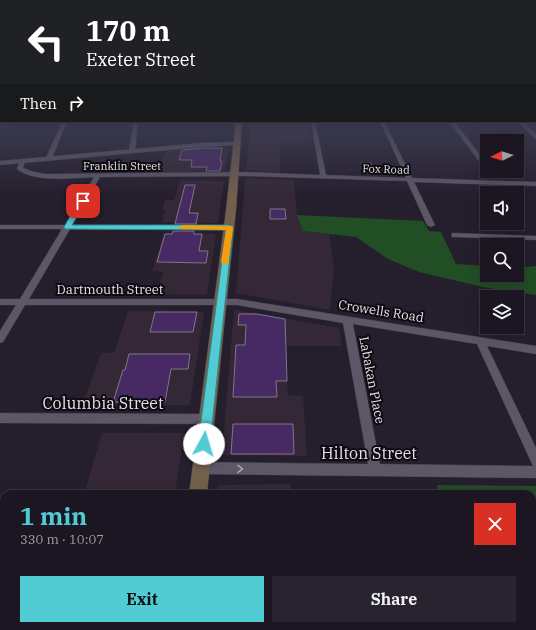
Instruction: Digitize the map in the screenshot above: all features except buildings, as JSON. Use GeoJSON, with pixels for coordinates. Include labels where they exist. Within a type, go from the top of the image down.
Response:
{"type":"FeatureCollection","features":[{"type":"Feature","properties":{"kind":"main road"},"geometry":{"type":"LineString","coordinates":[[198,490],[230,228],[238,137]]}},
{"type":"Feature","properties":{"kind":"main road"},"geometry":{"type":"LineString","coordinates":[[238,144],[242,137]]}},
{"type":"Feature","properties":{"kind":"street"},"geometry":{"type":"LineString","coordinates":[[49,158],[58,137]]}},
{"type":"Feature","properties":{"kind":"street"},"geometry":{"type":"LineString","coordinates":[[132,151],[134,137]]}},
{"type":"Feature","properties":{"kind":"street"},"geometry":{"type":"LineString","coordinates":[[316,137],[323,176]]}},
{"type":"Feature","properties":{"kind":"street"},"geometry":{"type":"LineString","coordinates":[[390,137],[431,225]]}},
{"type":"Feature","properties":{"kind":"street"},"geometry":{"type":"LineString","coordinates":[[464,137],[480,159]]}},
{"type":"Feature","properties":{"kind":"street"},"geometry":{"type":"LineString","coordinates":[[0,163],[132,151],[238,144]]}},
{"type":"Feature","properties":{"kind":"street","name":"Franklin Street"},"geometry":{"type":"LineString","coordinates":[[22,161],[20,169],[29,173],[45,176],[235,175]]}},
{"type":"Feature","properties":{"kind":"street","name":"Fox Road"},"geometry":{"type":"LineString","coordinates":[[235,175],[323,176],[536,184]]}},
{"type":"Feature","properties":{"kind":"street"},"geometry":{"type":"LineString","coordinates":[[0,339],[98,176]]}},
{"type":"Feature","properties":{"kind":"street"},"geometry":{"type":"LineString","coordinates":[[495,178],[498,182]]}},
{"type":"Feature","properties":{"kind":"street"},"geometry":{"type":"LineString","coordinates":[[0,227],[230,228]]}},
{"type":"Feature","properties":{"kind":"street"},"geometry":{"type":"LineString","coordinates":[[455,235],[536,238]]}},
{"type":"Feature","properties":{"kind":"street","name":"Dartmouth Street"},"geometry":{"type":"LineString","coordinates":[[0,302],[221,302]]}},
{"type":"Feature","properties":{"kind":"street","name":"Crowells Road"},"geometry":{"type":"LineString","coordinates":[[221,302],[237,302],[536,350]]}},
{"type":"Feature","properties":{"kind":"street","name":"Labakan Place"},"geometry":{"type":"LineString","coordinates":[[347,319],[375,469]]}},
{"type":"Feature","properties":{"kind":"street"},"geometry":{"type":"LineString","coordinates":[[480,341],[536,461]]}},
{"type":"Feature","properties":{"kind":"street","name":"Columbia Street"},"geometry":{"type":"LineString","coordinates":[[0,418],[207,419]]}},
{"type":"Feature","properties":{"kind":"street","name":"Hilton Street"},"geometry":{"type":"LineString","coordinates":[[201,468],[536,472]]}},
{"type":"Feature","properties":{"kind":"shaded area"},"geometry":{"type":"Polygon","coordinates":[[[249,137],[311,137],[312,143],[280,143],[280,172],[246,170],[249,137]]]}},
{"type":"Feature","properties":{"kind":"shaded area"},"geometry":{"type":"Polygon","coordinates":[[[221,147],[229,150],[225,171],[157,173],[166,150],[221,147]]]}},
{"type":"Feature","properties":{"kind":"shaded area"},"geometry":{"type":"Polygon","coordinates":[[[248,178],[294,180],[297,215],[303,231],[329,234],[334,267],[330,310],[236,293],[245,180],[248,178]]]}},
{"type":"Feature","properties":{"kind":"shaded area"},"geometry":{"type":"Polygon","coordinates":[[[180,180],[224,181],[218,223],[162,222],[165,211],[162,209],[165,200],[174,200],[180,180]]]}},
{"type":"Feature","properties":{"kind":"shaded area"},"geometry":{"type":"Polygon","coordinates":[[[164,234],[216,234],[207,295],[157,294],[163,272],[152,271],[164,234]]]}},
{"type":"Feature","properties":{"kind":"shaded area"},"geometry":{"type":"Polygon","coordinates":[[[236,310],[339,328],[342,346],[286,346],[288,395],[303,396],[307,456],[222,455],[234,311],[236,310]]]}},
{"type":"Feature","properties":{"kind":"shaded area"},"geometry":{"type":"Polygon","coordinates":[[[128,311],[204,312],[190,405],[82,405],[101,353],[114,353],[128,311]]]}},
{"type":"Feature","properties":{"kind":"shaded area"},"geometry":{"type":"Polygon","coordinates":[[[102,433],[184,433],[176,490],[85,490],[102,433]]]}},
{"type":"Feature","properties":{"kind":"shaded area"},"geometry":{"type":"Polygon","coordinates":[[[291,484],[291,490],[218,490],[219,485],[291,484]]]}},
{"type":"Feature","properties":{"kind":"green space"},"geometry":{"type":"Polygon","coordinates":[[[297,215],[423,221],[429,231],[441,232],[456,264],[480,266],[480,282],[524,282],[524,267],[536,266],[536,295],[524,293],[524,290],[503,290],[483,287],[419,272],[388,259],[356,237],[303,231],[297,215]]]}},
{"type":"Feature","properties":{"kind":"green space"},"geometry":{"type":"Polygon","coordinates":[[[437,485],[536,486],[536,490],[438,490],[437,485]]]}},
{"type":"Feature","properties":{"kind":"slow traffic"},"geometry":{"type":"LineString","coordinates":[[182,228],[230,228],[225,262]]}},
{"type":"Feature","properties":{"kind":"route"},"geometry":{"type":"LineString","coordinates":[[83,201],[67,227],[230,228],[204,444]]}}]}
